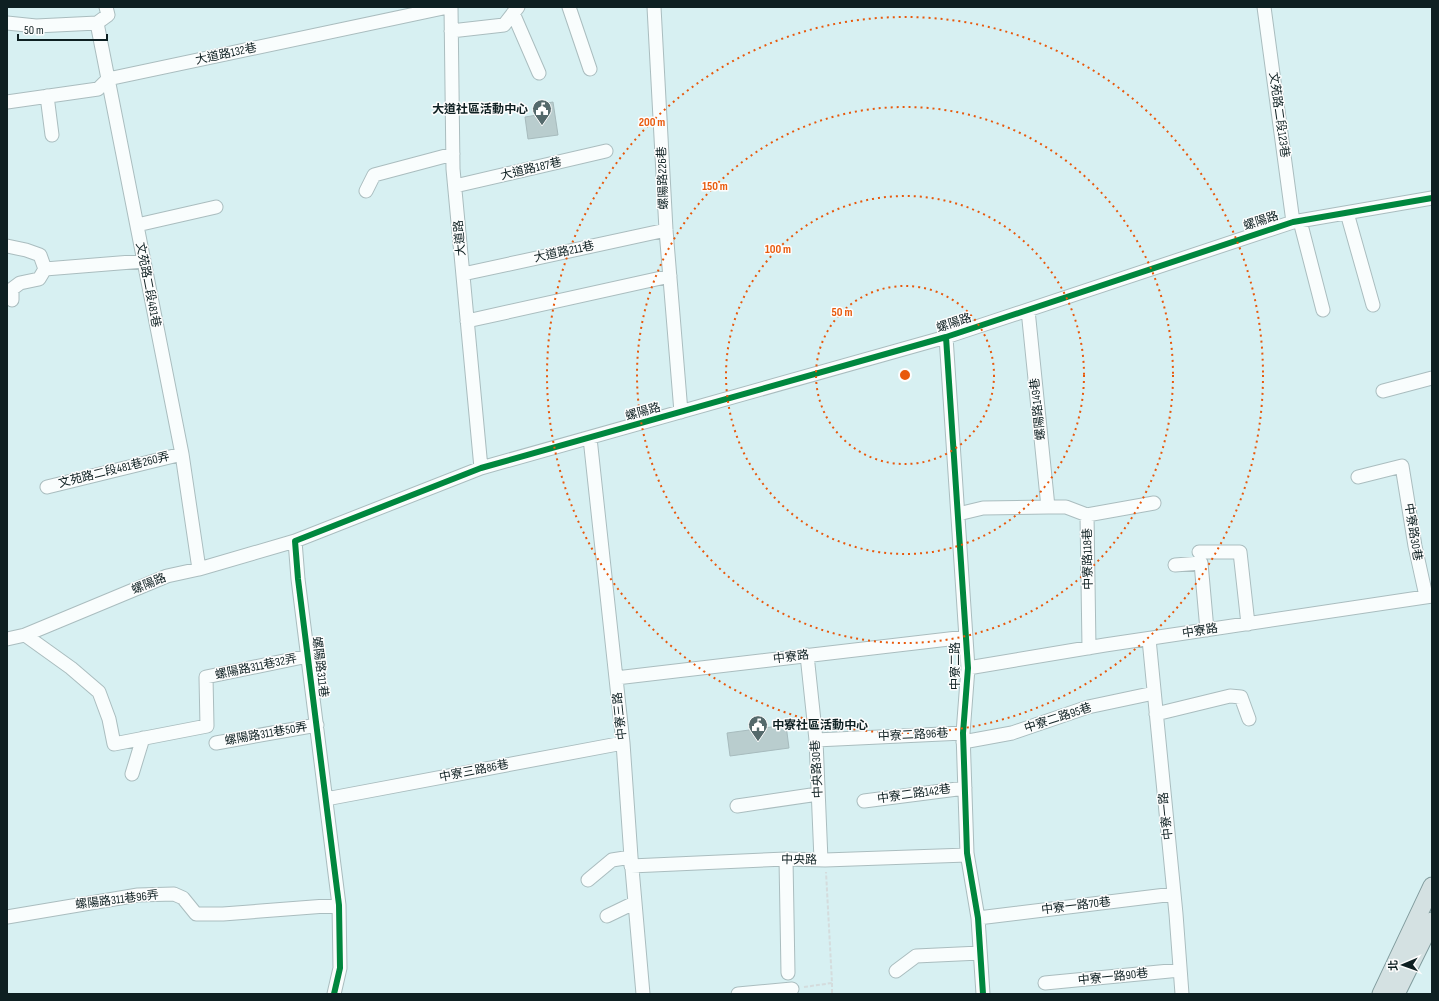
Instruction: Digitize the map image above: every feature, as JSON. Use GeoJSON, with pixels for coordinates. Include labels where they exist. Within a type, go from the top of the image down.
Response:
{"type":"FeatureCollection","features":[{"type":"Feature","properties":{"kind":"main road"},"geometry":{"type":"LineString","coordinates":[[1381,994],[1432,886]]}},
{"type":"Feature","properties":{"kind":"main road"},"geometry":{"type":"LineString","coordinates":[[1396,994],[1432,920]]}},
{"type":"Feature","properties":{"kind":"street"},"geometry":{"type":"LineString","coordinates":[[7,23],[36,26],[97,23],[108,15],[106,7]]}},
{"type":"Feature","properties":{"kind":"street","name":"大道路"},"geometry":{"type":"LineString","coordinates":[[450,7],[455,186],[481,468]]}},
{"type":"Feature","properties":{"kind":"street","name":"大道路132巷"},"geometry":{"type":"LineString","coordinates":[[7,102],[98,89],[108,79],[450,7]]}},
{"type":"Feature","properties":{"kind":"street"},"geometry":{"type":"LineString","coordinates":[[569,7],[590,69]]}},
{"type":"Feature","properties":{"kind":"street","name":"螺陽路226巷"},"geometry":{"type":"LineString","coordinates":[[654,7],[666,230],[681,412]]}},
{"type":"Feature","properties":{"kind":"street","name":"文苑路二段123巷"},"geometry":{"type":"LineString","coordinates":[[1264,7],[1297,222],[1323,310]]}},
{"type":"Feature","properties":{"kind":"street"},"geometry":{"type":"LineString","coordinates":[[451,31],[504,25],[515,10]]}},
{"type":"Feature","properties":{"kind":"street"},"geometry":{"type":"LineString","coordinates":[[515,10],[539,73]]}},
{"type":"Feature","properties":{"kind":"street","name":"文苑路二段481巷"},"geometry":{"type":"LineString","coordinates":[[97,23],[182,454],[200,569]]}},
{"type":"Feature","properties":{"kind":"street"},"geometry":{"type":"LineString","coordinates":[[47,96],[52,135]]}},
{"type":"Feature","properties":{"kind":"street","name":"大道路187巷"},"geometry":{"type":"LineString","coordinates":[[455,186],[606,151]]}},
{"type":"Feature","properties":{"kind":"street"},"geometry":{"type":"LineString","coordinates":[[366,191],[374,175],[453,154]]}},
{"type":"Feature","properties":{"kind":"street","name":"螺陽路"},"geometry":{"type":"LineString","coordinates":[[481,468],[946,337],[1297,222],[1432,198]]}},
{"type":"Feature","properties":{"kind":"street"},"geometry":{"type":"LineString","coordinates":[[137,225],[216,207]]}},
{"type":"Feature","properties":{"kind":"street"},"geometry":{"type":"LineString","coordinates":[[1347,213],[1374,305]]}},
{"type":"Feature","properties":{"kind":"street","name":"大道路211巷"},"geometry":{"type":"LineString","coordinates":[[463,274],[666,230]]}},
{"type":"Feature","properties":{"kind":"street"},"geometry":{"type":"LineString","coordinates":[[7,246],[40,255],[46,269]]}},
{"type":"Feature","properties":{"kind":"street"},"geometry":{"type":"LineString","coordinates":[[46,269],[144,261]]}},
{"type":"Feature","properties":{"kind":"street"},"geometry":{"type":"LineString","coordinates":[[12,300],[12,289],[20,283],[39,279],[46,269]]}},
{"type":"Feature","properties":{"kind":"street"},"geometry":{"type":"LineString","coordinates":[[467,321],[670,276]]}},
{"type":"Feature","properties":{"kind":"street","name":"螺陽路149巷"},"geometry":{"type":"LineString","coordinates":[[1028,310],[1048,507]]}},
{"type":"Feature","properties":{"kind":"street","name":"中寮二路"},"geometry":{"type":"LineString","coordinates":[[946,337],[968,668],[963,737],[967,855],[978,918],[983,994]]}},
{"type":"Feature","properties":{"kind":"street"},"geometry":{"type":"LineString","coordinates":[[1383,391],[1432,378]]}},
{"type":"Feature","properties":{"kind":"street","name":"中寮三路"},"geometry":{"type":"LineString","coordinates":[[590,438],[623,743],[634,903],[643,994]]}},
{"type":"Feature","properties":{"kind":"street","name":"文苑路二段481巷260弄"},"geometry":{"type":"LineString","coordinates":[[46,487],[182,454]]}},
{"type":"Feature","properties":{"kind":"street","name":"中寮路30巷"},"geometry":{"type":"LineString","coordinates":[[1358,477],[1402,466],[1418,560],[1429,596]]}},
{"type":"Feature","properties":{"kind":"street"},"geometry":{"type":"LineString","coordinates":[[295,541],[481,468]]}},
{"type":"Feature","properties":{"kind":"street","name":"中寮路118巷"},"geometry":{"type":"LineString","coordinates":[[1089,648],[1087,515],[1154,503]]}},
{"type":"Feature","properties":{"kind":"street"},"geometry":{"type":"LineString","coordinates":[[958,514],[983,508],[1048,507],[1066,508],[1087,515]]}},
{"type":"Feature","properties":{"kind":"street","name":"螺陽路"},"geometry":{"type":"LineString","coordinates":[[7,639],[25,635],[167,576],[200,569],[295,541]]}},
{"type":"Feature","properties":{"kind":"street","name":"螺陽路311巷"},"geometry":{"type":"LineString","coordinates":[[295,541],[298,580],[339,904],[340,968],[334,994]]}},
{"type":"Feature","properties":{"kind":"street"},"geometry":{"type":"LineString","coordinates":[[1199,552],[1240,552],[1248,624]]}},
{"type":"Feature","properties":{"kind":"street"},"geometry":{"type":"LineString","coordinates":[[1175,565],[1201,562],[1207,630]]}},
{"type":"Feature","properties":{"kind":"street","name":"中寮路"},"geometry":{"type":"LineString","coordinates":[[968,668],[1429,596]]}},
{"type":"Feature","properties":{"kind":"street","name":"螺陽路311巷32弄"},"geometry":{"type":"LineString","coordinates":[[25,635],[70,668],[99,692],[109,719],[114,744],[207,726],[206,677],[308,656]]}},
{"type":"Feature","properties":{"kind":"street","name":"中寮路"},"geometry":{"type":"LineString","coordinates":[[616,678],[966,638]]}},
{"type":"Feature","properties":{"kind":"street","name":"中寮一路"},"geometry":{"type":"LineString","coordinates":[[1149,639],[1174,894],[1182,994]]}},
{"type":"Feature","properties":{"kind":"street","name":"中央路30巷"},"geometry":{"type":"LineString","coordinates":[[807,655],[816,740],[823,860]]}},
{"type":"Feature","properties":{"kind":"street","name":"中寮二路95巷"},"geometry":{"type":"LineString","coordinates":[[963,737],[1012,733],[1088,707],[1154,693]]}},
{"type":"Feature","properties":{"kind":"street"},"geometry":{"type":"LineString","coordinates":[[1156,714],[1230,696],[1241,697],[1249,720]]}},
{"type":"Feature","properties":{"kind":"street","name":"螺陽路311巷50弄"},"geometry":{"type":"LineString","coordinates":[[216,744],[316,725]]}},
{"type":"Feature","properties":{"kind":"street","name":"中寮二路96巷"},"geometry":{"type":"LineString","coordinates":[[816,740],[963,737]]}},
{"type":"Feature","properties":{"kind":"street"},"geometry":{"type":"LineString","coordinates":[[132,774],[142,738]]}},
{"type":"Feature","properties":{"kind":"street","name":"中寮三路86巷"},"geometry":{"type":"LineString","coordinates":[[326,799],[623,743]]}},
{"type":"Feature","properties":{"kind":"street","name":"中寮二路142巷"},"geometry":{"type":"LineString","coordinates":[[864,801],[964,788]]}},
{"type":"Feature","properties":{"kind":"street"},"geometry":{"type":"LineString","coordinates":[[737,806],[818,794]]}},
{"type":"Feature","properties":{"kind":"street","name":"中央路"},"geometry":{"type":"LineString","coordinates":[[588,880],[612,860],[823,860],[967,855]]}},
{"type":"Feature","properties":{"kind":"street"},"geometry":{"type":"LineString","coordinates":[[786,859],[788,972]]}},
{"type":"Feature","properties":{"kind":"street","name":"螺陽路311巷96弄"},"geometry":{"type":"LineString","coordinates":[[7,917],[146,894],[174,894],[183,898],[196,914],[223,914],[339,904]]}},
{"type":"Feature","properties":{"kind":"street","name":"中寮一路70巷"},"geometry":{"type":"LineString","coordinates":[[978,918],[1174,894]]}},
{"type":"Feature","properties":{"kind":"street"},"geometry":{"type":"LineString","coordinates":[[607,916],[634,903]]}},
{"type":"Feature","properties":{"kind":"street"},"geometry":{"type":"LineString","coordinates":[[896,971],[916,956],[980,953]]}},
{"type":"Feature","properties":{"kind":"street","name":"中寮一路90巷"},"geometry":{"type":"LineString","coordinates":[[1045,983],[1180,970]]}},
{"type":"Feature","properties":{"kind":"street"},"geometry":{"type":"LineString","coordinates":[[738,994],[792,989]]}},
{"type":"Feature","properties":{"kind":"path"},"geometry":{"type":"LineString","coordinates":[[823,860],[832,994]]}},
{"type":"Feature","properties":{"kind":"path"},"geometry":{"type":"LineString","coordinates":[[792,989],[832,983]]}},
{"type":"Feature","properties":{"kind":"building","name":"大道社區活動中心"},"geometry":{"type":"Polygon","coordinates":[[[553,102],[558,135],[528,139],[525,117],[537,115],[536,105],[553,102]]]}},
{"type":"Feature","properties":{"kind":"building","name":"中寮社區活動中心"},"geometry":{"type":"Polygon","coordinates":[[[786,725],[789,748],[730,756],[727,733],[786,725]]]}},
{"type":"Feature","properties":{"kind":"cycle path"},"geometry":{"type":"LineString","coordinates":[[334,994],[340,968],[339,905],[298,579],[295,541],[481,468],[946,337],[1293,222],[1432,198]]}},
{"type":"Feature","properties":{"kind":"cycle path"},"geometry":{"type":"LineString","coordinates":[[946,337],[968,668],[963,733],[967,853],[978,918],[983,994]]}},
{"type":"Feature","properties":{"kind":"place","name":"大道社區活動中心"},"geometry":{"type":"Point","coordinates":[542,126]}},
{"type":"Feature","properties":{"kind":"place","name":"中寮社區活動中心"},"geometry":{"type":"Point","coordinates":[758,742]}}]}
